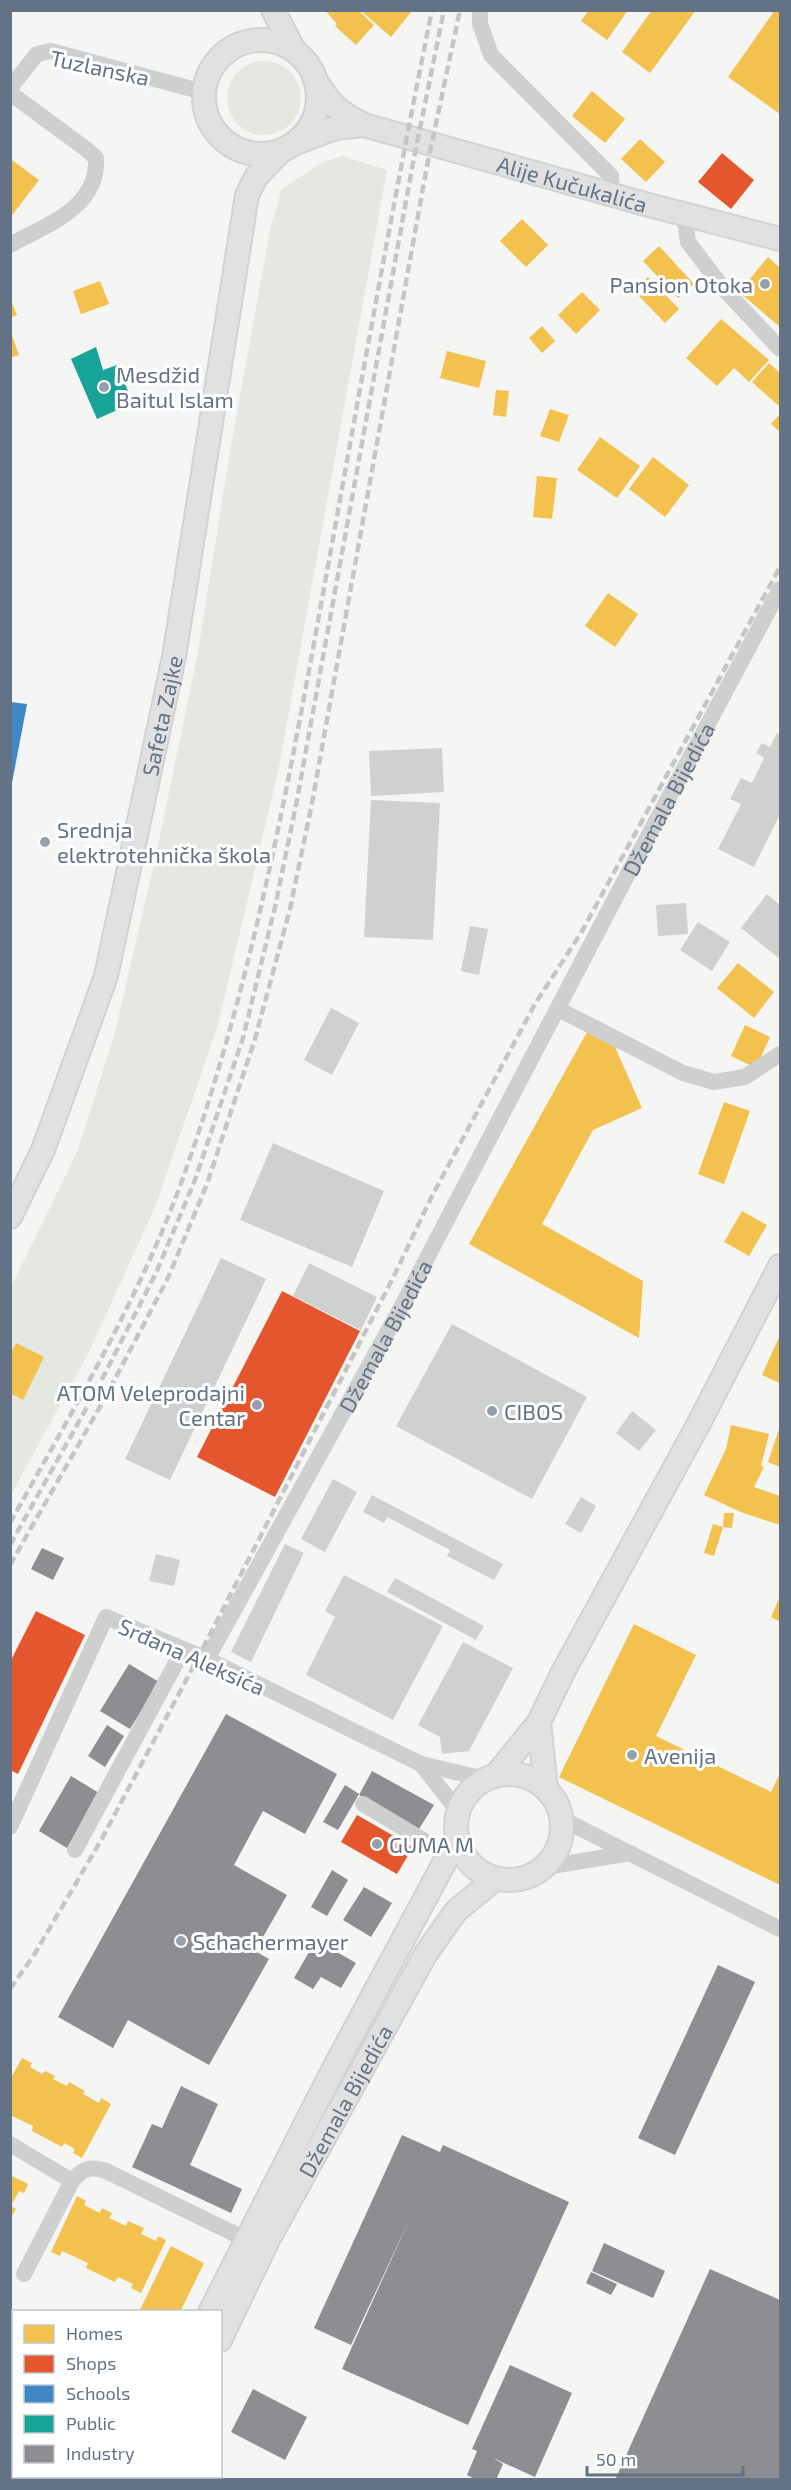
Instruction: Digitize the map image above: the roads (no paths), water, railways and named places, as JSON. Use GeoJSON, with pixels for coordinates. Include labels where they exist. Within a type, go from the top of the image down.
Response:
{"type":"FeatureCollection","features":[{"type":"Feature","properties":{"kind":"main road"},"geometry":{"type":"LineString","coordinates":[[242,43],[263,18],[266,10]]}},
{"type":"Feature","properties":{"kind":"main road"},"geometry":{"type":"LineString","coordinates":[[273,10],[294,50],[307,63],[315,79],[318,96],[316,113],[309,128],[289,147],[261,155],[243,152],[225,143],[212,129],[205,111],[203,92],[207,76],[216,62],[228,50],[242,43],[260,40],[278,42],[294,50]]}},
{"type":"Feature","properties":{"kind":"main road","name":"Alije Kučukalića"},"geometry":{"type":"LineString","coordinates":[[315,79],[327,100],[339,113],[363,126],[780,239]]}},
{"type":"Feature","properties":{"kind":"main road","name":"Alije Kučukalića"},"geometry":{"type":"LineString","coordinates":[[289,147],[335,128],[363,126]]}},
{"type":"Feature","properties":{"kind":"main road","name":"Safeta Zajke"},"geometry":{"type":"LineString","coordinates":[[225,143],[237,160],[247,195]]}},
{"type":"Feature","properties":{"kind":"main road","name":"Safeta Zajke"},"geometry":{"type":"LineString","coordinates":[[10,1217],[43,1150],[106,976],[174,657],[247,195],[256,177],[289,147]]}},
{"type":"Feature","properties":{"kind":"main road"},"geometry":{"type":"LineString","coordinates":[[490,1777],[520,1774],[531,1778],[546,1788],[556,1802],[562,1819],[562,1836],[556,1853],[544,1867],[530,1876],[512,1880],[495,1879],[481,1873],[470,1864],[462,1852],[452,1847],[458,1811],[464,1798],[473,1787],[490,1777],[539,1722],[563,1672],[698,1425],[780,1266]]}},
{"type":"Feature","properties":{"kind":"main road"},"geometry":{"type":"LineString","coordinates":[[539,1722],[546,1788]]}},
{"type":"Feature","properties":{"kind":"main road","name":"Džemala Bijedića"},"geometry":{"type":"LineString","coordinates":[[211,2310],[245,2239],[452,1847]]}},
{"type":"Feature","properties":{"kind":"main road","name":"Džemala Bijedića"},"geometry":{"type":"LineString","coordinates":[[222,2336],[268,2240],[424,1955],[456,1911],[495,1879]]}},
{"type":"Feature","properties":{"kind":"street"},"geometry":{"type":"LineString","coordinates":[[480,10],[480,24],[492,55],[611,176],[612,195]]}},
{"type":"Feature","properties":{"kind":"street","name":"Tuzlanska"},"geometry":{"type":"LineString","coordinates":[[10,88],[37,54],[51,51],[203,92]]}},
{"type":"Feature","properties":{"kind":"street"},"geometry":{"type":"LineString","coordinates":[[10,93],[96,158],[97,174],[90,190],[75,208],[60,219],[10,245]]}},
{"type":"Feature","properties":{"kind":"street"},"geometry":{"type":"LineString","coordinates":[[684,214],[688,242],[723,288],[780,349]]}},
{"type":"Feature","properties":{"kind":"street","name":"Džemala Bijedića"},"geometry":{"type":"LineString","coordinates":[[207,1659],[404,1302],[780,590]]}},
{"type":"Feature","properties":{"kind":"street"},"geometry":{"type":"LineString","coordinates":[[558,1009],[683,1073],[714,1082],[745,1077],[780,1054]]}},
{"type":"Feature","properties":{"kind":"street","name":"Srđana Aleksića"},"geometry":{"type":"LineString","coordinates":[[10,1827],[106,1617],[207,1659],[420,1764],[490,1777]]}},
{"type":"Feature","properties":{"kind":"street"},"geometry":{"type":"LineString","coordinates":[[75,1850],[183,1650]]}},
{"type":"Feature","properties":{"kind":"street","name":"Srđana Aleksića"},"geometry":{"type":"LineString","coordinates":[[420,1764],[458,1811]]}},
{"type":"Feature","properties":{"kind":"street"},"geometry":{"type":"LineString","coordinates":[[363,1804],[452,1847]]}},
{"type":"Feature","properties":{"kind":"street"},"geometry":{"type":"LineString","coordinates":[[562,1819],[780,1929]]}},
{"type":"Feature","properties":{"kind":"street"},"geometry":{"type":"LineString","coordinates":[[544,1867],[631,1853]]}},
{"type":"Feature","properties":{"kind":"street"},"geometry":{"type":"LineString","coordinates":[[10,2144],[72,2181]]}},
{"type":"Feature","properties":{"kind":"street"},"geometry":{"type":"LineString","coordinates":[[24,2274],[72,2181],[81,2170],[91,2167],[106,2171],[245,2239]]}},
{"type":"Feature","properties":{"kind":"railway"},"geometry":{"type":"LineString","coordinates":[[10,1523],[81,1395],[148,1265],[184,1175],[230,1031],[282,811],[432,10]]}},
{"type":"Feature","properties":{"kind":"railway"},"geometry":{"type":"LineString","coordinates":[[10,1545],[96,1391],[156,1273],[195,1180],[243,1038],[275,907],[297,800],[413,163],[444,10]]}},
{"type":"Feature","properties":{"kind":"railway"},"geometry":{"type":"LineString","coordinates":[[10,1565],[105,1398],[168,1278],[207,1184],[255,1039],[290,909],[312,803],[427,166],[460,10]]}},
{"type":"Feature","properties":{"kind":"railway"},"geometry":{"type":"LineString","coordinates":[[10,1989],[34,1955],[100,1842],[199,1656],[393,1278],[432,1196],[535,1004],[581,933],[780,567]]}},
{"type":"Feature","properties":{"kind":"place","name":"Pansion Otoka"},"geometry":{"type":"Point","coordinates":[765,284]}},
{"type":"Feature","properties":{"kind":"place","name":"Mesdžid Baitul Islam"},"geometry":{"type":"Point","coordinates":[104,387]}},
{"type":"Feature","properties":{"kind":"place","name":"Srednja elektrotehnička škola"},"geometry":{"type":"Point","coordinates":[45,842]}},
{"type":"Feature","properties":{"kind":"place","name":"ATOM Veleprodajni Centar"},"geometry":{"type":"Point","coordinates":[257,1405]}},
{"type":"Feature","properties":{"kind":"place","name":"CIBOS"},"geometry":{"type":"Point","coordinates":[492,1411]}},
{"type":"Feature","properties":{"kind":"place","name":"Avenija"},"geometry":{"type":"Point","coordinates":[632,1755]}},
{"type":"Feature","properties":{"kind":"place","name":"GUMA M"},"geometry":{"type":"Point","coordinates":[377,1844]}},
{"type":"Feature","properties":{"kind":"place","name":"Schachermayer"},"geometry":{"type":"Point","coordinates":[181,1941]}}]}
